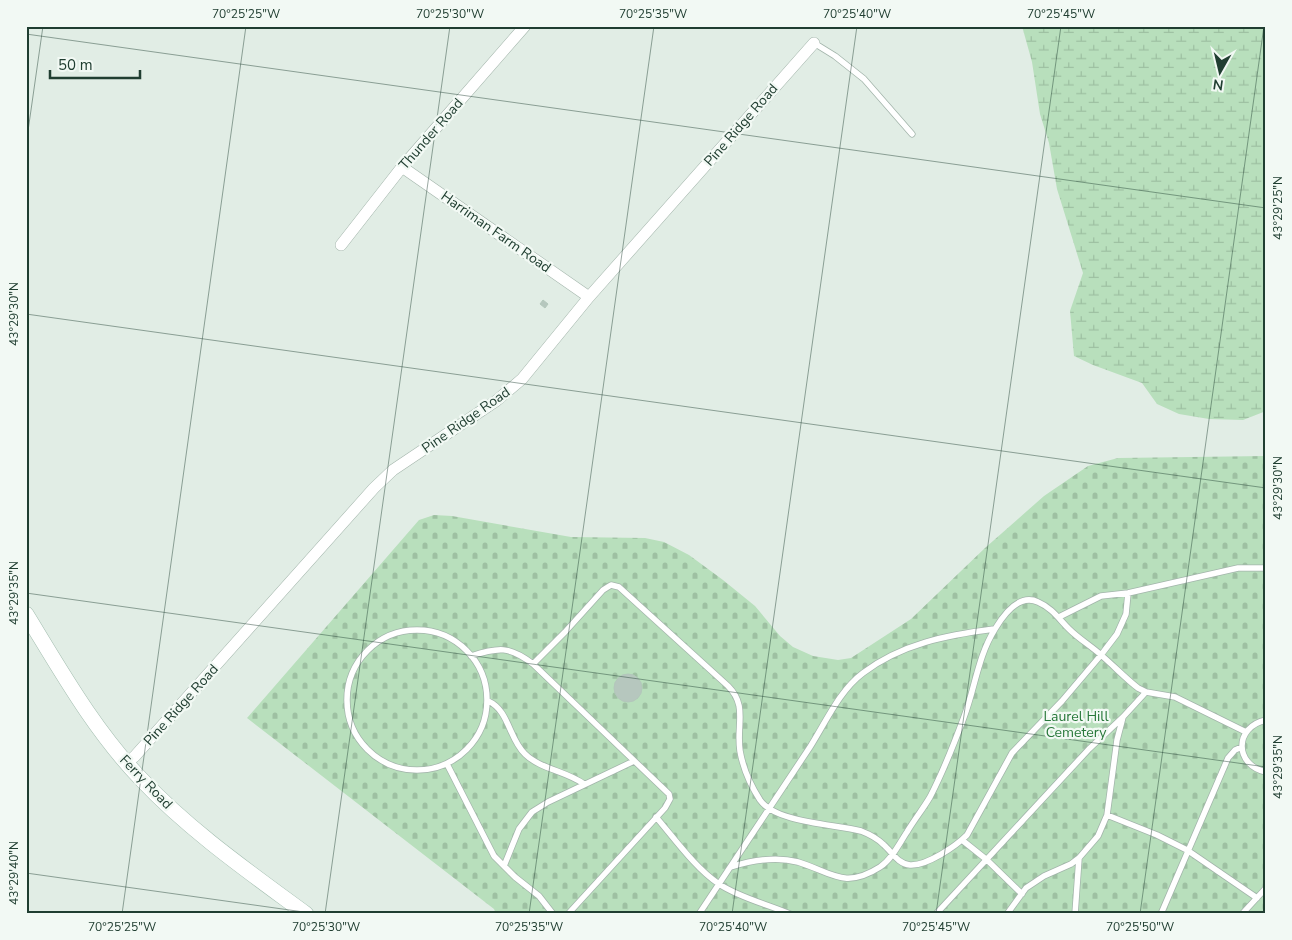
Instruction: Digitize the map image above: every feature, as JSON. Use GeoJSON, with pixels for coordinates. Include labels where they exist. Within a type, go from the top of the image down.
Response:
{"type":"FeatureCollection","features":[{"type":"Feature","properties":{"kind":"main road","name":"Ferry Road"},"geometry":{"type":"LineString","coordinates":[[26,614],[86,711],[141,780],[181,817],[262,882],[306,914]]}},
{"type":"Feature","properties":{"kind":"street","name":"Thunder Road"},"geometry":{"type":"LineString","coordinates":[[341,244],[402,167],[525,26]]}},
{"type":"Feature","properties":{"kind":"street","name":"Pine Ridge Road"},"geometry":{"type":"LineString","coordinates":[[127,763],[374,488],[393,470],[484,410],[522,379],[589,297],[814,43]]}},
{"type":"Feature","properties":{"kind":"street","name":"Harriman Farm Road"},"geometry":{"type":"LineString","coordinates":[[402,167],[589,297]]}},
{"type":"Feature","properties":{"kind":"lane"},"geometry":{"type":"LineString","coordinates":[[814,43],[835,56],[864,79],[912,134]]}},
{"type":"Feature","properties":{"kind":"lane"},"geometry":{"type":"LineString","coordinates":[[1059,616],[1101,596],[1128,593],[1238,568],[1266,568]]}},
{"type":"Feature","properties":{"kind":"lane"},"geometry":{"type":"LineString","coordinates":[[533,664],[565,632],[602,590],[611,585],[619,587],[738,697],[740,704],[738,731],[742,761],[754,789],[764,805],[769,809],[791,817],[860,831],[874,837],[900,862],[913,865],[932,859],[962,840],[972,826],[1012,753],[1062,701],[1101,655],[1123,622],[1128,593]]}},
{"type":"Feature","properties":{"kind":"lane"},"geometry":{"type":"LineString","coordinates":[[731,867],[756,860],[777,859],[799,863],[832,876],[850,879],[882,866],[893,854],[929,798],[965,716],[982,652],[994,629],[1014,604],[1024,600],[1038,601],[1059,616],[1069,629],[1138,688],[1146,692],[1175,697],[1246,732]]}},
{"type":"Feature","properties":{"kind":"lane"},"geometry":{"type":"LineString","coordinates":[[699,914],[845,692],[863,673],[913,645],[944,637],[994,629]]}},
{"type":"Feature","properties":{"kind":"lane"},"geometry":{"type":"LineString","coordinates":[[423,630],[440,634],[460,644],[471,656],[481,670],[488,701],[486,714],[478,735],[464,753],[447,764],[434,768],[412,770],[390,765],[370,753],[356,735],[350,720],[347,703],[350,680],[359,660],[370,648],[384,638],[406,631],[423,630]]}},
{"type":"Feature","properties":{"kind":"lane"},"geometry":{"type":"LineString","coordinates":[[471,656],[491,649],[505,649],[522,656],[533,664],[669,794],[670,799],[668,803],[568,914]]}},
{"type":"Feature","properties":{"kind":"lane"},"geometry":{"type":"LineString","coordinates":[[936,914],[1088,749],[1123,717],[1146,692]]}},
{"type":"Feature","properties":{"kind":"lane"},"geometry":{"type":"LineString","coordinates":[[488,701],[498,707],[524,754],[538,763],[566,773],[584,784]]}},
{"type":"Feature","properties":{"kind":"lane"},"geometry":{"type":"LineString","coordinates":[[1007,914],[1026,888],[1044,876],[1080,858],[1098,836],[1107,815],[1123,717]]}},
{"type":"Feature","properties":{"kind":"lane"},"geometry":{"type":"LineString","coordinates":[[1266,720],[1258,722],[1246,732],[1242,746],[1247,761],[1252,767],[1266,772]]}},
{"type":"Feature","properties":{"kind":"lane"},"geometry":{"type":"LineString","coordinates":[[1161,914],[1228,758],[1234,750],[1242,746]]}},
{"type":"Feature","properties":{"kind":"lane"},"geometry":{"type":"LineString","coordinates":[[504,866],[519,828],[526,818],[548,802],[634,761]]}},
{"type":"Feature","properties":{"kind":"lane"},"geometry":{"type":"LineString","coordinates":[[447,764],[494,856],[539,896],[553,914]]}},
{"type":"Feature","properties":{"kind":"lane"},"geometry":{"type":"LineString","coordinates":[[1107,815],[1157,835],[1187,850],[1257,898]]}},
{"type":"Feature","properties":{"kind":"lane"},"geometry":{"type":"LineString","coordinates":[[656,817],[702,870],[719,884],[728,890],[790,914]]}},
{"type":"Feature","properties":{"kind":"lane"},"geometry":{"type":"LineString","coordinates":[[962,840],[987,860],[1022,894]]}},
{"type":"Feature","properties":{"kind":"lane"},"geometry":{"type":"LineString","coordinates":[[1075,914],[1080,858]]}},
{"type":"Feature","properties":{"kind":"lane"},"geometry":{"type":"LineString","coordinates":[[1242,914],[1266,888]]}},
{"type":"Feature","properties":{"kind":"green space"},"geometry":{"type":"Polygon","coordinates":[[[1022,26],[1266,26],[1266,411],[1243,420],[1209,419],[1179,414],[1157,404],[1142,383],[1074,356],[1070,311],[1083,273],[1057,189],[1049,143],[1040,114],[1032,62],[1022,26]]]}},
{"type":"Feature","properties":{"kind":"green space","name":"Laurel Hill Cemetery"},"geometry":{"type":"Polygon","coordinates":[[[1266,456],[1266,914],[496,914],[494,909],[247,718],[419,520],[434,515],[452,516],[571,537],[645,538],[664,542],[689,555],[755,606],[780,636],[793,647],[813,656],[838,660],[851,658],[911,619],[985,548],[1044,496],[1088,466],[1118,458],[1266,456]]]}},
{"type":"Feature","properties":{"kind":"building"},"geometry":{"type":"Polygon","coordinates":[[[543,300],[548,304],[545,308],[540,304],[543,300]]]}},
{"type":"Feature","properties":{"kind":"building"},"geometry":{"type":"Polygon","coordinates":[[[628,674],[638,678],[642,688],[638,698],[628,702],[618,698],[614,688],[618,678],[628,674]]]}}]}
